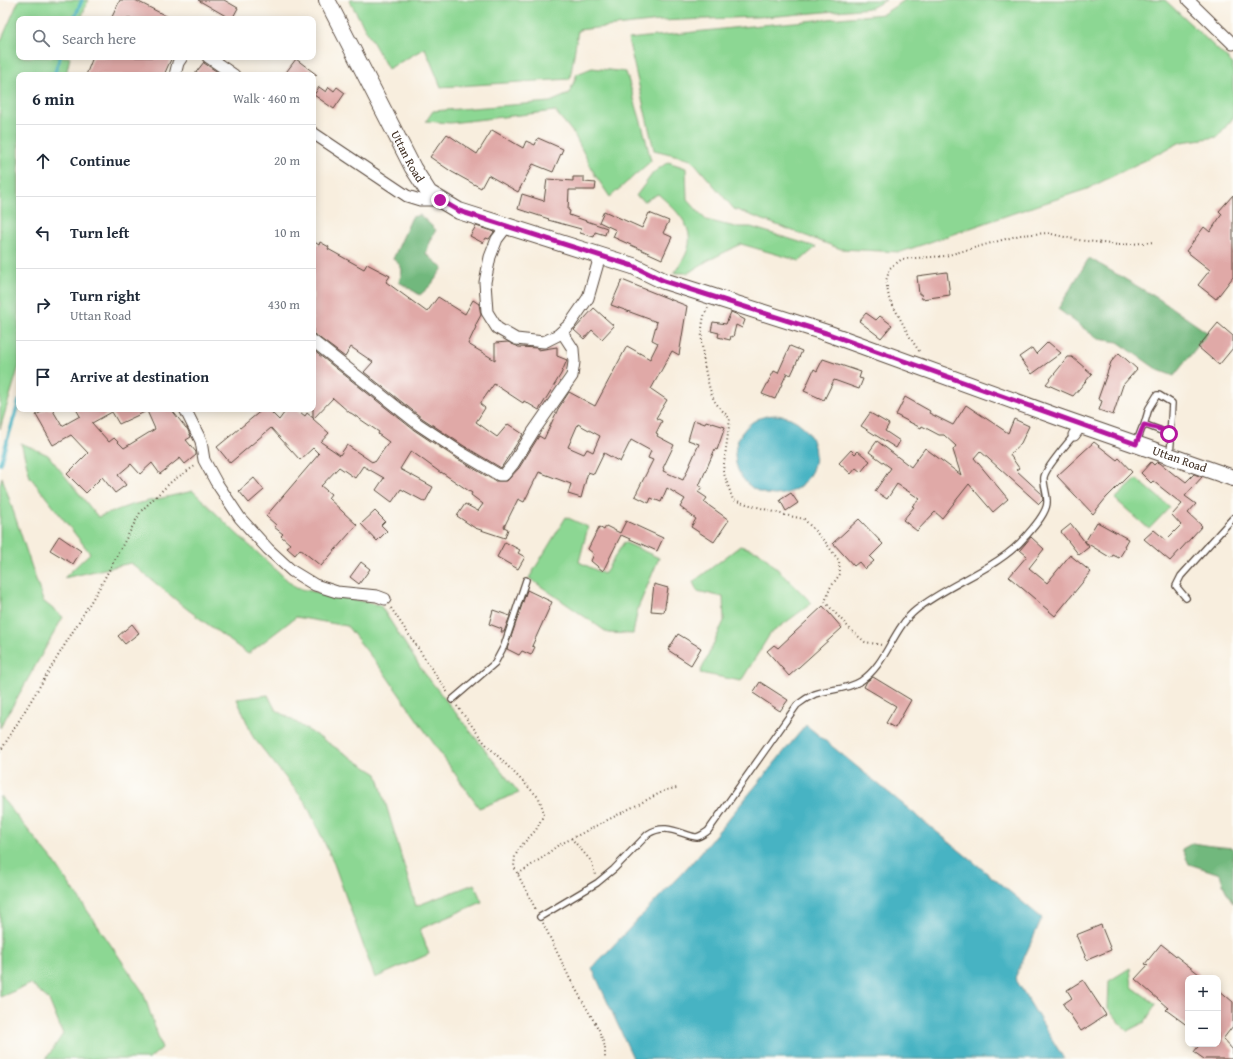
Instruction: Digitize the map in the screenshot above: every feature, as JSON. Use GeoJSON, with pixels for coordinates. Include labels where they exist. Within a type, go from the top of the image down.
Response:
{"type":"FeatureCollection","features":[{"type":"Feature","properties":{"kind":"main road","name":"Uttan Road"},"geometry":{"type":"LineString","coordinates":[[327,0],[413,168],[429,193],[459,211],[633,266],[664,281],[826,333],[1078,430],[1136,444],[1233,478]]}},
{"type":"Feature","properties":{"kind":"street"},"geometry":{"type":"LineString","coordinates":[[1188,0],[1233,44]]}},
{"type":"Feature","properties":{"kind":"street"},"geometry":{"type":"LineString","coordinates":[[176,72],[180,60]]}},
{"type":"Feature","properties":{"kind":"street"},"geometry":{"type":"LineString","coordinates":[[214,60],[230,72]]}},
{"type":"Feature","properties":{"kind":"street"},"geometry":{"type":"LineString","coordinates":[[316,136],[408,196],[420,200],[440,200]]}},
{"type":"Feature","properties":{"kind":"street"},"geometry":{"type":"LineString","coordinates":[[507,226],[497,239],[490,257],[485,282],[487,312],[496,328],[516,339],[544,342],[562,332],[570,324],[588,298],[600,256]]}},
{"type":"Feature","properties":{"kind":"street"},"geometry":{"type":"LineString","coordinates":[[316,343],[418,424],[460,452],[499,475],[504,475],[572,376],[574,362],[573,349],[568,339],[562,332]]}},
{"type":"Feature","properties":{"kind":"street"},"geometry":{"type":"LineString","coordinates":[[187,412],[202,442],[204,460],[216,482],[240,518],[268,549],[292,571],[315,585],[337,592],[377,596],[385,599]]}},
{"type":"Feature","properties":{"kind":"lane"},"geometry":{"type":"LineString","coordinates":[[1136,444],[1149,408],[1157,395],[1159,395],[1172,402],[1170,455]]}},
{"type":"Feature","properties":{"kind":"lane"},"geometry":{"type":"LineString","coordinates":[[1144,425],[1160,429],[1170,436]]}},
{"type":"Feature","properties":{"kind":"lane"},"geometry":{"type":"LineString","coordinates":[[540,917],[597,883],[614,869],[648,834],[655,830],[668,828],[695,837],[701,836],[708,831],[797,705],[815,694],[848,686],[860,681],[872,672],[904,622],[915,611],[928,601],[1015,548],[1045,512],[1047,503],[1044,477],[1048,468],[1078,430]]}},
{"type":"Feature","properties":{"kind":"lane"},"geometry":{"type":"LineString","coordinates":[[1186,598],[1176,586],[1181,576],[1233,518]]}},
{"type":"Feature","properties":{"kind":"lane"},"geometry":{"type":"LineString","coordinates":[[452,700],[495,662],[504,646],[526,580]]}},
{"type":"Feature","properties":{"kind":"path"},"geometry":{"type":"LineString","coordinates":[[919,352],[890,298],[886,280],[890,268],[902,259],[945,256],[1020,235],[1047,233],[1078,240],[1119,245],[1154,242]]}},
{"type":"Feature","properties":{"kind":"path"},"geometry":{"type":"LineString","coordinates":[[715,297],[703,314],[703,365],[714,401],[730,419],[723,471],[733,500],[804,519],[826,543],[839,561],[840,574],[830,588],[825,602],[852,631],[865,642],[889,646]]}},
{"type":"Feature","properties":{"kind":"path"},"geometry":{"type":"LineString","coordinates":[[0,752],[100,585],[141,511],[172,481],[204,460]]}},
{"type":"Feature","properties":{"kind":"path"},"geometry":{"type":"LineString","coordinates":[[385,599],[466,720],[484,742],[539,798],[544,810],[543,816],[536,830],[515,856],[514,867],[570,979],[599,1030],[605,1047],[605,1059]]}},
{"type":"Feature","properties":{"kind":"path"},"geometry":{"type":"LineString","coordinates":[[518,874],[557,846],[571,838],[666,790],[677,788]]}},
{"type":"Feature","properties":{"kind":"path"},"geometry":{"type":"LineString","coordinates":[[571,838],[592,862],[597,883]]}},
{"type":"Feature","properties":{"kind":"green space"},"geometry":{"type":"Polygon","coordinates":[[[19,0],[88,0],[82,16],[16,16],[16,60],[69,60],[67,72],[16,72],[16,376],[0,429],[0,43],[19,0]]]}},
{"type":"Feature","properties":{"kind":"green space"},"geometry":{"type":"Polygon","coordinates":[[[349,0],[886,0],[871,8],[778,16],[660,21],[578,30],[570,79],[441,87],[425,48],[388,69],[349,0]]]}},
{"type":"Feature","properties":{"kind":"green space"},"geometry":{"type":"Polygon","coordinates":[[[905,0],[1165,0],[1233,64],[1233,118],[1217,137],[1181,142],[1087,189],[901,252],[841,249],[734,209],[691,159],[654,150],[628,39],[883,14],[905,0]]]}},
{"type":"Feature","properties":{"kind":"green space"},"geometry":{"type":"Polygon","coordinates":[[[592,68],[626,72],[651,161],[610,197],[595,175],[574,134],[555,111],[450,123],[426,121],[433,111],[550,102],[569,94],[577,74],[592,68]]]}},
{"type":"Feature","properties":{"kind":"green space"},"geometry":{"type":"Polygon","coordinates":[[[668,162],[686,168],[687,199],[706,220],[735,227],[751,227],[816,247],[800,261],[741,244],[707,261],[688,273],[674,273],[685,257],[689,245],[687,228],[678,213],[658,194],[645,201],[636,196],[653,173],[668,162]]]}},
{"type":"Feature","properties":{"kind":"green space"},"geometry":{"type":"Polygon","coordinates":[[[420,215],[436,230],[430,240],[426,254],[443,268],[431,285],[420,295],[399,282],[402,269],[393,259],[412,217],[420,215]]]}},
{"type":"Feature","properties":{"kind":"green space"},"geometry":{"type":"Polygon","coordinates":[[[1089,258],[1159,299],[1208,333],[1174,376],[1158,370],[1118,342],[1098,339],[1058,309],[1089,258]]]}},
{"type":"Feature","properties":{"kind":"green space"},"geometry":{"type":"Polygon","coordinates":[[[21,443],[48,455],[98,517],[131,505],[193,491],[296,588],[380,605],[422,670],[519,793],[479,808],[385,674],[347,626],[296,617],[248,654],[187,609],[131,563],[64,578],[90,553],[30,477],[21,443]]]}},
{"type":"Feature","properties":{"kind":"green space"},"geometry":{"type":"Polygon","coordinates":[[[2,477],[43,601],[63,617],[0,728],[0,485],[2,477]]]}},
{"type":"Feature","properties":{"kind":"green space"},"geometry":{"type":"Polygon","coordinates":[[[1137,479],[1170,507],[1149,529],[1115,499],[1137,479]]]}},
{"type":"Feature","properties":{"kind":"green space"},"geometry":{"type":"Polygon","coordinates":[[[566,517],[588,527],[579,562],[604,574],[624,542],[659,558],[638,608],[633,634],[608,633],[529,578],[566,517]]]}},
{"type":"Feature","properties":{"kind":"green space"},"geometry":{"type":"Polygon","coordinates":[[[740,546],[760,552],[812,603],[770,634],[741,681],[700,673],[724,621],[723,597],[697,591],[693,582],[740,546]]]}},
{"type":"Feature","properties":{"kind":"green space"},"geometry":{"type":"Polygon","coordinates":[[[268,695],[275,709],[377,774],[416,906],[474,884],[482,902],[420,929],[429,954],[375,978],[333,861],[306,803],[253,737],[237,699],[268,695]]]}},
{"type":"Feature","properties":{"kind":"green space"},"geometry":{"type":"Polygon","coordinates":[[[0,796],[52,859],[143,992],[162,1048],[149,1059],[46,1059],[63,1034],[49,1000],[31,984],[0,997],[0,796]]]}},
{"type":"Feature","properties":{"kind":"green space"},"geometry":{"type":"Polygon","coordinates":[[[1193,843],[1233,848],[1233,903],[1225,889],[1220,874],[1189,864],[1182,849],[1193,843]]]}},
{"type":"Feature","properties":{"kind":"green space"},"geometry":{"type":"Polygon","coordinates":[[[1130,968],[1132,987],[1156,1004],[1145,1022],[1127,1031],[1108,1008],[1109,981],[1130,968]]]}},
{"type":"Feature","properties":{"kind":"water"},"geometry":{"type":"Polygon","coordinates":[[[775,415],[790,418],[803,427],[812,440],[815,455],[812,470],[803,483],[790,492],[775,495],[760,492],[747,483],[738,470],[735,455],[738,440],[747,427],[760,418],[775,415]]]}},
{"type":"Feature","properties":{"kind":"water"},"geometry":{"type":"Polygon","coordinates":[[[806,725],[1042,918],[1015,978],[1064,1059],[632,1059],[633,1058],[592,968],[697,857],[806,725]]]}},
{"type":"Feature","properties":{"kind":"building"},"geometry":{"type":"Polygon","coordinates":[[[120,0],[135,0],[166,16],[112,16],[120,0]]]}},
{"type":"Feature","properties":{"kind":"building"},"geometry":{"type":"Polygon","coordinates":[[[198,0],[224,0],[238,8],[234,16],[226,16],[198,0]]]}},
{"type":"Feature","properties":{"kind":"building"},"geometry":{"type":"Polygon","coordinates":[[[92,60],[171,60],[165,72],[87,72],[92,60]]]}},
{"type":"Feature","properties":{"kind":"building"},"geometry":{"type":"Polygon","coordinates":[[[295,60],[297,60],[313,72],[286,72],[295,60]]]}},
{"type":"Feature","properties":{"kind":"building"},"geometry":{"type":"Polygon","coordinates":[[[204,62],[218,72],[196,72],[204,62]]]}},
{"type":"Feature","properties":{"kind":"building"},"geometry":{"type":"Polygon","coordinates":[[[319,87],[326,92],[329,87],[334,91],[337,87],[345,93],[334,109],[316,96],[316,92],[319,87]]]}},
{"type":"Feature","properties":{"kind":"building"},"geometry":{"type":"Polygon","coordinates":[[[492,130],[523,148],[526,141],[535,145],[538,138],[563,149],[553,172],[533,164],[518,192],[488,175],[481,188],[452,172],[430,157],[447,134],[477,154],[492,130]]]}},
{"type":"Feature","properties":{"kind":"building"},"geometry":{"type":"Polygon","coordinates":[[[573,177],[584,177],[584,182],[596,183],[595,190],[569,190],[569,215],[607,228],[605,235],[595,232],[594,237],[580,233],[581,229],[548,220],[549,219],[518,209],[522,194],[544,201],[547,179],[573,181],[573,177]]]}},
{"type":"Feature","properties":{"kind":"building"},"geometry":{"type":"Polygon","coordinates":[[[1233,195],[1233,277],[1216,299],[1198,285],[1210,270],[1186,251],[1204,227],[1210,232],[1222,214],[1219,211],[1233,195]]]}},
{"type":"Feature","properties":{"kind":"building"},"geometry":{"type":"Polygon","coordinates":[[[604,211],[642,228],[649,213],[669,221],[663,233],[672,237],[662,259],[613,237],[616,230],[599,222],[604,211]]]}},
{"type":"Feature","properties":{"kind":"building"},"geometry":{"type":"Polygon","coordinates":[[[476,226],[494,232],[489,239],[486,238],[483,243],[470,236],[476,226]]]}},
{"type":"Feature","properties":{"kind":"building"},"geometry":{"type":"Polygon","coordinates":[[[320,242],[329,247],[328,249],[364,269],[367,264],[390,276],[386,282],[427,312],[438,297],[465,314],[473,300],[479,304],[481,315],[468,344],[495,360],[495,343],[508,342],[518,347],[538,348],[538,350],[557,347],[557,356],[567,360],[561,374],[539,410],[524,401],[523,403],[494,384],[480,404],[485,408],[476,422],[497,437],[508,424],[523,434],[501,468],[422,418],[364,372],[373,362],[351,347],[345,357],[317,336],[316,243],[319,245],[320,242]]]}},
{"type":"Feature","properties":{"kind":"building"},"geometry":{"type":"Polygon","coordinates":[[[947,272],[950,295],[922,299],[921,294],[919,294],[917,276],[947,272]]]}},
{"type":"Feature","properties":{"kind":"building"},"geometry":{"type":"Polygon","coordinates":[[[622,280],[687,306],[679,355],[672,351],[651,389],[667,400],[656,418],[662,421],[656,433],[658,434],[657,436],[674,445],[663,471],[683,480],[699,444],[688,440],[694,420],[705,424],[706,421],[725,427],[717,450],[715,449],[699,486],[702,487],[698,492],[707,498],[704,502],[729,520],[714,542],[691,527],[696,519],[680,507],[685,499],[667,488],[661,502],[651,498],[649,503],[635,496],[653,460],[648,458],[651,451],[631,440],[620,462],[604,453],[594,474],[588,472],[581,498],[568,494],[571,484],[539,472],[524,502],[518,499],[504,527],[508,529],[505,538],[475,528],[457,516],[465,504],[478,511],[483,504],[471,495],[472,493],[411,451],[400,469],[433,487],[425,502],[401,489],[392,502],[376,490],[384,478],[363,466],[355,478],[339,467],[321,486],[331,494],[328,498],[357,525],[321,566],[300,549],[295,555],[287,548],[290,544],[281,536],[283,534],[274,527],[276,525],[266,516],[319,454],[313,448],[300,460],[271,428],[230,463],[217,447],[259,412],[271,412],[279,420],[285,412],[300,412],[305,416],[307,413],[313,418],[313,412],[316,412],[316,352],[414,430],[456,458],[495,481],[507,481],[519,468],[539,436],[544,439],[558,409],[569,392],[595,406],[627,346],[650,359],[658,343],[652,340],[657,322],[611,305],[622,280]],[[333,398],[313,419],[329,433],[321,442],[340,455],[347,445],[372,462],[375,462],[389,442],[378,434],[379,432],[350,413],[333,398]],[[578,424],[568,447],[584,454],[587,449],[593,452],[600,436],[578,424]]]}},
{"type":"Feature","properties":{"kind":"building"},"geometry":{"type":"Polygon","coordinates":[[[594,308],[614,326],[602,339],[592,330],[584,339],[574,330],[594,308]]]}},
{"type":"Feature","properties":{"kind":"building"},"geometry":{"type":"Polygon","coordinates":[[[731,312],[745,320],[742,328],[736,325],[733,337],[731,336],[730,340],[718,337],[719,333],[711,331],[713,322],[726,324],[731,312]]]}},
{"type":"Feature","properties":{"kind":"building"},"geometry":{"type":"Polygon","coordinates":[[[866,313],[876,320],[880,316],[892,325],[881,338],[859,321],[866,313]]]}},
{"type":"Feature","properties":{"kind":"building"},"geometry":{"type":"Polygon","coordinates":[[[1218,323],[1233,336],[1233,348],[1219,365],[1198,347],[1218,323]]]}},
{"type":"Feature","properties":{"kind":"building"},"geometry":{"type":"Polygon","coordinates":[[[1048,342],[1061,353],[1032,374],[1019,357],[1032,348],[1036,354],[1048,342]]]}},
{"type":"Feature","properties":{"kind":"building"},"geometry":{"type":"Polygon","coordinates":[[[790,346],[802,351],[791,375],[787,373],[775,399],[762,394],[774,371],[778,373],[790,346]]]}},
{"type":"Feature","properties":{"kind":"building"},"geometry":{"type":"Polygon","coordinates":[[[1119,353],[1137,369],[1123,385],[1113,415],[1099,410],[1102,401],[1098,399],[1111,362],[1119,353]]]}},
{"type":"Feature","properties":{"kind":"building"},"geometry":{"type":"Polygon","coordinates":[[[1068,357],[1072,357],[1092,374],[1073,396],[1046,384],[1068,357]]]}},
{"type":"Feature","properties":{"kind":"building"},"geometry":{"type":"Polygon","coordinates":[[[823,359],[861,372],[859,378],[863,379],[859,389],[834,380],[824,400],[804,391],[814,369],[817,371],[823,359]]]}},
{"type":"Feature","properties":{"kind":"building"},"geometry":{"type":"Polygon","coordinates":[[[905,397],[930,411],[929,413],[953,425],[966,405],[1008,433],[1014,419],[1029,426],[1021,443],[1010,455],[1019,468],[1016,470],[1042,494],[1043,500],[1039,504],[980,451],[974,458],[1008,499],[993,512],[969,484],[942,518],[935,512],[917,531],[903,520],[914,507],[912,506],[920,499],[897,484],[887,499],[875,491],[891,468],[869,452],[877,441],[911,467],[925,448],[961,475],[953,450],[956,446],[944,435],[939,435],[922,426],[921,428],[896,415],[905,397]]]}},
{"type":"Feature","properties":{"kind":"building"},"geometry":{"type":"Polygon","coordinates":[[[42,412],[54,412],[62,426],[80,416],[78,412],[112,412],[92,423],[109,442],[114,438],[124,448],[155,429],[147,412],[173,412],[187,428],[191,437],[186,440],[196,452],[196,455],[185,464],[180,458],[160,474],[152,463],[140,474],[131,464],[118,475],[126,485],[115,493],[102,477],[86,493],[67,474],[88,453],[71,435],[53,445],[36,415],[42,412]]]}},
{"type":"Feature","properties":{"kind":"building"},"geometry":{"type":"Polygon","coordinates":[[[112,412],[145,412],[119,424],[112,412]]]}},
{"type":"Feature","properties":{"kind":"building"},"geometry":{"type":"Polygon","coordinates":[[[870,413],[889,424],[885,431],[900,441],[896,448],[861,426],[870,413]]]}},
{"type":"Feature","properties":{"kind":"building"},"geometry":{"type":"Polygon","coordinates":[[[1094,442],[1117,460],[1119,458],[1132,472],[1106,498],[1093,514],[1057,476],[1094,442]]]}},
{"type":"Feature","properties":{"kind":"building"},"geometry":{"type":"Polygon","coordinates":[[[851,450],[855,454],[858,451],[870,461],[861,472],[856,468],[851,474],[839,463],[851,450]]]}},
{"type":"Feature","properties":{"kind":"building"},"geometry":{"type":"Polygon","coordinates":[[[1151,462],[1154,465],[1157,462],[1160,463],[1186,482],[1194,474],[1202,477],[1185,496],[1196,504],[1188,513],[1202,526],[1170,561],[1144,539],[1154,530],[1166,540],[1181,525],[1172,515],[1182,504],[1153,481],[1151,483],[1141,473],[1151,462]]]}},
{"type":"Feature","properties":{"kind":"building"},"geometry":{"type":"Polygon","coordinates":[[[254,478],[264,490],[249,503],[239,491],[254,478]]]}},
{"type":"Feature","properties":{"kind":"building"},"geometry":{"type":"Polygon","coordinates":[[[791,493],[798,503],[786,511],[780,500],[791,493]]]}},
{"type":"Feature","properties":{"kind":"building"},"geometry":{"type":"Polygon","coordinates":[[[375,511],[385,521],[381,525],[387,531],[377,541],[361,524],[375,511]]]}},
{"type":"Feature","properties":{"kind":"building"},"geometry":{"type":"Polygon","coordinates":[[[859,519],[883,544],[870,557],[874,561],[865,569],[859,562],[854,566],[833,543],[859,519]]]}},
{"type":"Feature","properties":{"kind":"building"},"geometry":{"type":"Polygon","coordinates":[[[626,521],[663,538],[657,551],[621,535],[603,571],[591,561],[594,554],[588,549],[599,527],[604,530],[606,526],[620,533],[626,521]]]}},
{"type":"Feature","properties":{"kind":"building"},"geometry":{"type":"Polygon","coordinates":[[[1097,522],[1128,539],[1124,546],[1126,547],[1119,558],[1113,555],[1111,558],[1085,542],[1097,522]]]}},
{"type":"Feature","properties":{"kind":"building"},"geometry":{"type":"Polygon","coordinates":[[[1071,524],[1089,547],[1079,555],[1061,532],[1071,524]]]}},
{"type":"Feature","properties":{"kind":"building"},"geometry":{"type":"Polygon","coordinates":[[[59,536],[81,551],[73,564],[50,550],[59,536]]]}},
{"type":"Feature","properties":{"kind":"building"},"geometry":{"type":"Polygon","coordinates":[[[1031,537],[1044,549],[1029,568],[1047,583],[1070,555],[1091,572],[1055,616],[1009,577],[1027,556],[1020,550],[1031,537]]]}},
{"type":"Feature","properties":{"kind":"building"},"geometry":{"type":"Polygon","coordinates":[[[505,542],[520,550],[518,553],[525,557],[518,569],[497,557],[505,542]]]}},
{"type":"Feature","properties":{"kind":"building"},"geometry":{"type":"Polygon","coordinates":[[[361,562],[370,569],[359,584],[350,577],[361,562]]]}},
{"type":"Feature","properties":{"kind":"building"},"geometry":{"type":"Polygon","coordinates":[[[654,584],[668,588],[664,612],[651,611],[654,584]]]}},
{"type":"Feature","properties":{"kind":"building"},"geometry":{"type":"Polygon","coordinates":[[[527,590],[552,602],[532,646],[535,647],[531,655],[522,651],[519,655],[507,649],[527,590]]]}},
{"type":"Feature","properties":{"kind":"building"},"geometry":{"type":"Polygon","coordinates":[[[823,606],[842,628],[789,676],[767,651],[774,645],[778,648],[823,606]]]}},
{"type":"Feature","properties":{"kind":"building"},"geometry":{"type":"Polygon","coordinates":[[[493,610],[510,616],[504,632],[501,632],[502,629],[489,624],[493,610]]]}},
{"type":"Feature","properties":{"kind":"building"},"geometry":{"type":"Polygon","coordinates":[[[132,624],[139,633],[125,644],[118,636],[132,624]]]}},
{"type":"Feature","properties":{"kind":"building"},"geometry":{"type":"Polygon","coordinates":[[[678,634],[701,648],[691,665],[668,650],[678,634]]]}},
{"type":"Feature","properties":{"kind":"building"},"geometry":{"type":"Polygon","coordinates":[[[873,677],[911,700],[895,728],[886,723],[896,706],[864,687],[867,681],[873,677]]]}},
{"type":"Feature","properties":{"kind":"building"},"geometry":{"type":"Polygon","coordinates":[[[760,682],[788,700],[780,711],[753,693],[760,682]]]}},
{"type":"Feature","properties":{"kind":"building"},"geometry":{"type":"Polygon","coordinates":[[[1101,925],[1111,950],[1087,960],[1076,935],[1101,925]]]}},
{"type":"Feature","properties":{"kind":"building"},"geometry":{"type":"Polygon","coordinates":[[[1161,944],[1200,975],[1185,975],[1185,1024],[1166,1010],[1168,1008],[1135,979],[1148,965],[1145,964],[1161,944]]]}},
{"type":"Feature","properties":{"kind":"building"},"geometry":{"type":"Polygon","coordinates":[[[1083,980],[1106,1015],[1081,1031],[1063,1004],[1072,998],[1067,990],[1083,980]]]}},
{"type":"Feature","properties":{"kind":"building"},"geometry":{"type":"Polygon","coordinates":[[[1221,992],[1233,1002],[1233,1026],[1223,1039],[1233,1050],[1233,1059],[1204,1059],[1194,1052],[1198,1047],[1221,1047],[1221,992]]]}},
{"type":"Feature","properties":{"kind":"waterway"},"geometry":{"type":"LineString","coordinates":[[75,16],[82,0]]}},
{"type":"Feature","properties":{"kind":"waterway"},"geometry":{"type":"LineString","coordinates":[[55,72],[59,60]]}},
{"type":"Feature","properties":{"kind":"waterway"},"geometry":{"type":"LineString","coordinates":[[0,464],[16,411]]}},
{"type":"Feature","properties":{"kind":"route"},"geometry":{"type":"LineString","coordinates":[[440,200],[459,211],[633,266],[664,281],[826,333],[1136,444],[1144,425],[1160,429],[1169,434]]}}]}
